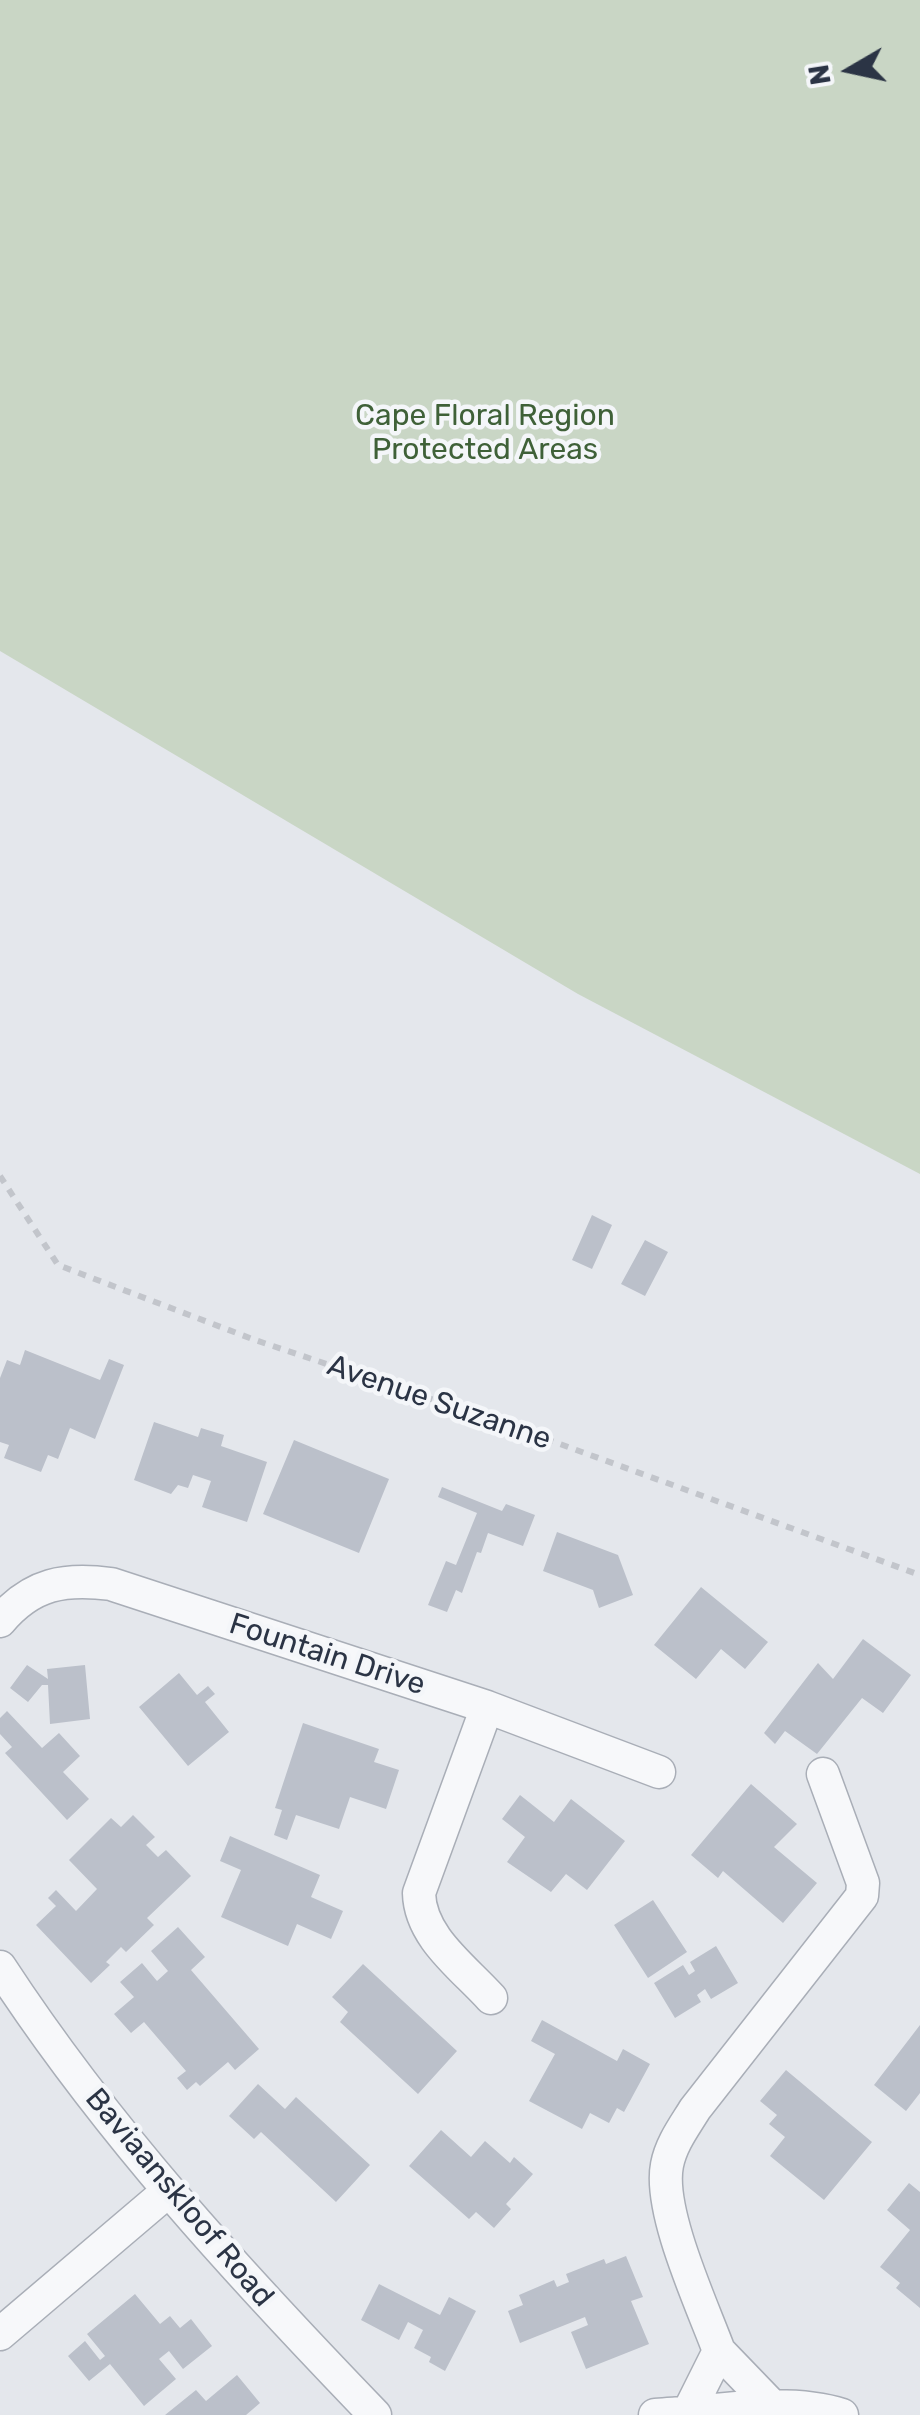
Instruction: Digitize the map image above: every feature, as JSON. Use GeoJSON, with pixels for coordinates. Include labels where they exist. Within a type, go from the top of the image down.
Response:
{"type":"FeatureCollection","features":[{"type":"Feature","properties":{"kind":"street","name":"Fountain Drive"},"geometry":{"type":"LineString","coordinates":[[0,1621],[36,1590],[75,1579],[111,1584],[486,1708],[659,1772]]}},
{"type":"Feature","properties":{"kind":"street"},"geometry":{"type":"LineString","coordinates":[[486,1708],[419,1893],[419,1907],[430,1933],[491,1998]]}},
{"type":"Feature","properties":{"kind":"street"},"geometry":{"type":"LineString","coordinates":[[774,2408],[719,2350],[679,2241],[666,2168],[672,2146],[695,2109],[862,1896],[863,1883],[823,1774]]}},
{"type":"Feature","properties":{"kind":"street","name":"Baviaanskloof Road"},"geometry":{"type":"LineString","coordinates":[[0,1967],[48,2042],[167,2192],[375,2415]]}},
{"type":"Feature","properties":{"kind":"street"},"geometry":{"type":"LineString","coordinates":[[0,2334],[167,2192]]}},
{"type":"Feature","properties":{"kind":"street"},"geometry":{"type":"LineString","coordinates":[[671,2414],[719,2350]]}},
{"type":"Feature","properties":{"kind":"street"},"geometry":{"type":"LineString","coordinates":[[671,2414],[774,2408],[825,2410],[842,2415]]}},
{"type":"Feature","properties":{"kind":"path","name":"Avenue Suzanne"},"geometry":{"type":"LineString","coordinates":[[0,1176],[58,1266],[920,1576]]}},
{"type":"Feature","properties":{"kind":"green space","name":"Cape Floral Region Protected Areas"},"geometry":{"type":"Polygon","coordinates":[[[0,0],[920,0],[920,1174],[578,994],[0,651],[0,0]]]}},
{"type":"Feature","properties":{"kind":"building"},"geometry":{"type":"Polygon","coordinates":[[[592,1215],[612,1225],[592,1269],[572,1260],[592,1215]]]}},
{"type":"Feature","properties":{"kind":"building"},"geometry":{"type":"Polygon","coordinates":[[[645,1240],[668,1252],[645,1296],[621,1284],[645,1240]]]}},
{"type":"Feature","properties":{"kind":"building"},"geometry":{"type":"Polygon","coordinates":[[[25,1350],[100,1380],[109,1359],[124,1365],[95,1439],[70,1428],[58,1459],[48,1455],[41,1472],[4,1458],[9,1445],[0,1442],[0,1378],[7,1360],[20,1365],[25,1350]]]}},
{"type":"Feature","properties":{"kind":"building"},"geometry":{"type":"Polygon","coordinates":[[[154,1422],[198,1437],[201,1428],[224,1435],[221,1446],[267,1462],[247,1522],[202,1507],[211,1481],[193,1475],[188,1488],[178,1485],[171,1494],[134,1480],[154,1422]]]}},
{"type":"Feature","properties":{"kind":"building"},"geometry":{"type":"Polygon","coordinates":[[[294,1440],[389,1479],[359,1553],[263,1514],[294,1440]]]}},
{"type":"Feature","properties":{"kind":"building"},"geometry":{"type":"Polygon","coordinates":[[[442,1487],[502,1511],[506,1504],[535,1515],[523,1546],[488,1533],[462,1593],[456,1590],[447,1612],[428,1605],[446,1561],[456,1565],[477,1513],[438,1497],[442,1487]]]}},
{"type":"Feature","properties":{"kind":"building"},"geometry":{"type":"Polygon","coordinates":[[[557,1532],[618,1555],[633,1595],[599,1608],[593,1590],[543,1571],[557,1532]]]}},
{"type":"Feature","properties":{"kind":"building"},"geometry":{"type":"Polygon","coordinates":[[[701,1587],[768,1642],[745,1669],[721,1649],[696,1679],[654,1645],[701,1587]]]}},
{"type":"Feature","properties":{"kind":"building"},"geometry":{"type":"Polygon","coordinates":[[[863,1639],[911,1675],[883,1713],[862,1698],[817,1754],[785,1731],[775,1744],[764,1733],[818,1663],[833,1679],[863,1639]]]}},
{"type":"Feature","properties":{"kind":"building"},"geometry":{"type":"Polygon","coordinates":[[[27,1665],[48,1679],[47,1669],[85,1665],[90,1719],[50,1724],[48,1685],[42,1685],[28,1702],[10,1688],[27,1665]]]}},
{"type":"Feature","properties":{"kind":"building"},"geometry":{"type":"Polygon","coordinates":[[[179,1673],[197,1695],[208,1686],[215,1694],[205,1702],[229,1732],[188,1766],[139,1707],[179,1673]]]}},
{"type":"Feature","properties":{"kind":"building"},"geometry":{"type":"Polygon","coordinates":[[[7,1711],[42,1748],[59,1733],[80,1756],[63,1772],[89,1799],[67,1820],[5,1753],[12,1747],[0,1734],[0,1718],[7,1711]]]}},
{"type":"Feature","properties":{"kind":"building"},"geometry":{"type":"Polygon","coordinates":[[[303,1723],[379,1749],[374,1762],[399,1770],[386,1809],[350,1797],[339,1829],[296,1815],[287,1840],[274,1835],[282,1810],[275,1808],[303,1723]]]}},
{"type":"Feature","properties":{"kind":"building"},"geometry":{"type":"Polygon","coordinates":[[[751,1784],[797,1824],[774,1847],[817,1883],[783,1923],[723,1871],[718,1878],[691,1855],[751,1784]]]}},
{"type":"Feature","properties":{"kind":"building"},"geometry":{"type":"Polygon","coordinates":[[[520,1795],[554,1822],[571,1799],[625,1841],[587,1890],[566,1874],[551,1892],[507,1862],[525,1837],[502,1819],[520,1795]]]}},
{"type":"Feature","properties":{"kind":"building"},"geometry":{"type":"Polygon","coordinates":[[[133,1815],[155,1837],[146,1845],[158,1857],[166,1850],[191,1876],[147,1918],[154,1925],[126,1952],[121,1947],[106,1962],[110,1965],[91,1983],[36,1925],[56,1906],[48,1898],[56,1890],[76,1911],[97,1889],[69,1860],[111,1818],[121,1827],[133,1815]]]}},
{"type":"Feature","properties":{"kind":"building"},"geometry":{"type":"Polygon","coordinates":[[[230,1836],[320,1875],[311,1897],[343,1911],[331,1939],[297,1924],[288,1946],[221,1917],[241,1870],[220,1861],[230,1836]]]}},
{"type":"Feature","properties":{"kind":"building"},"geometry":{"type":"Polygon","coordinates":[[[653,1900],[687,1952],[648,1978],[614,1925],[653,1900]]]}},
{"type":"Feature","properties":{"kind":"building"},"geometry":{"type":"Polygon","coordinates":[[[178,1927],[205,1957],[191,1970],[259,2049],[235,2070],[228,2062],[200,2086],[196,2082],[187,2090],[177,2078],[186,2071],[144,2022],[131,2033],[114,2014],[134,1997],[120,1982],[142,1963],[157,1981],[168,1971],[151,1951],[178,1927]]]}},
{"type":"Feature","properties":{"kind":"building"},"geometry":{"type":"Polygon","coordinates":[[[716,1946],[738,1983],[711,1999],[705,1989],[697,1995],[701,2002],[675,2018],[654,1983],[683,1965],[689,1975],[695,1971],[690,1962],[716,1946]]]}},
{"type":"Feature","properties":{"kind":"building"},"geometry":{"type":"Polygon","coordinates":[[[363,1964],[457,2051],[418,2094],[340,2022],[348,2012],[332,1997],[363,1964]]]}},
{"type":"Feature","properties":{"kind":"building"},"geometry":{"type":"Polygon","coordinates":[[[542,2020],[617,2061],[623,2049],[650,2064],[624,2112],[617,2108],[609,2123],[590,2113],[582,2129],[529,2101],[555,2054],[531,2041],[542,2020]]]}},
{"type":"Feature","properties":{"kind":"building"},"geometry":{"type":"Polygon","coordinates":[[[920,2025],[920,2093],[906,2111],[874,2085],[920,2025]]]}},
{"type":"Feature","properties":{"kind":"building"},"geometry":{"type":"Polygon","coordinates":[[[786,2070],[872,2142],[824,2200],[770,2156],[785,2137],[769,2124],[777,2115],[760,2101],[786,2070]]]}},
{"type":"Feature","properties":{"kind":"building"},"geometry":{"type":"Polygon","coordinates":[[[258,2084],[285,2109],[296,2097],[370,2165],[336,2202],[261,2132],[254,2139],[229,2116],[258,2084]]]}},
{"type":"Feature","properties":{"kind":"building"},"geometry":{"type":"Polygon","coordinates":[[[441,2130],[471,2157],[485,2141],[510,2163],[514,2157],[533,2174],[506,2204],[511,2209],[494,2228],[476,2212],[469,2219],[409,2166],[441,2130]]]}},
{"type":"Feature","properties":{"kind":"building"},"geometry":{"type":"Polygon","coordinates":[[[909,2183],[920,2192],[920,2308],[896,2288],[900,2283],[880,2267],[910,2230],[887,2210],[909,2183]]]}},
{"type":"Feature","properties":{"kind":"building"},"geometry":{"type":"Polygon","coordinates":[[[626,2256],[643,2297],[631,2301],[649,2344],[586,2369],[571,2332],[588,2325],[585,2317],[520,2343],[508,2311],[523,2305],[519,2295],[554,2280],[557,2287],[569,2282],[566,2274],[604,2259],[606,2264],[626,2256]]]}},
{"type":"Feature","properties":{"kind":"building"},"geometry":{"type":"Polygon","coordinates":[[[379,2284],[440,2315],[449,2297],[476,2311],[445,2371],[414,2348],[423,2330],[408,2322],[399,2340],[361,2320],[379,2284]]]}},
{"type":"Feature","properties":{"kind":"building"},"geometry":{"type":"Polygon","coordinates":[[[135,2294],[160,2324],[170,2316],[180,2328],[191,2319],[212,2346],[183,2369],[169,2351],[159,2359],[176,2379],[144,2406],[110,2364],[89,2381],[68,2356],[85,2341],[100,2360],[105,2356],[87,2334],[135,2294]]]}},
{"type":"Feature","properties":{"kind":"building"},"geometry":{"type":"Polygon","coordinates":[[[237,2375],[260,2403],[246,2415],[165,2415],[196,2390],[206,2401],[237,2375]]]}}]}
